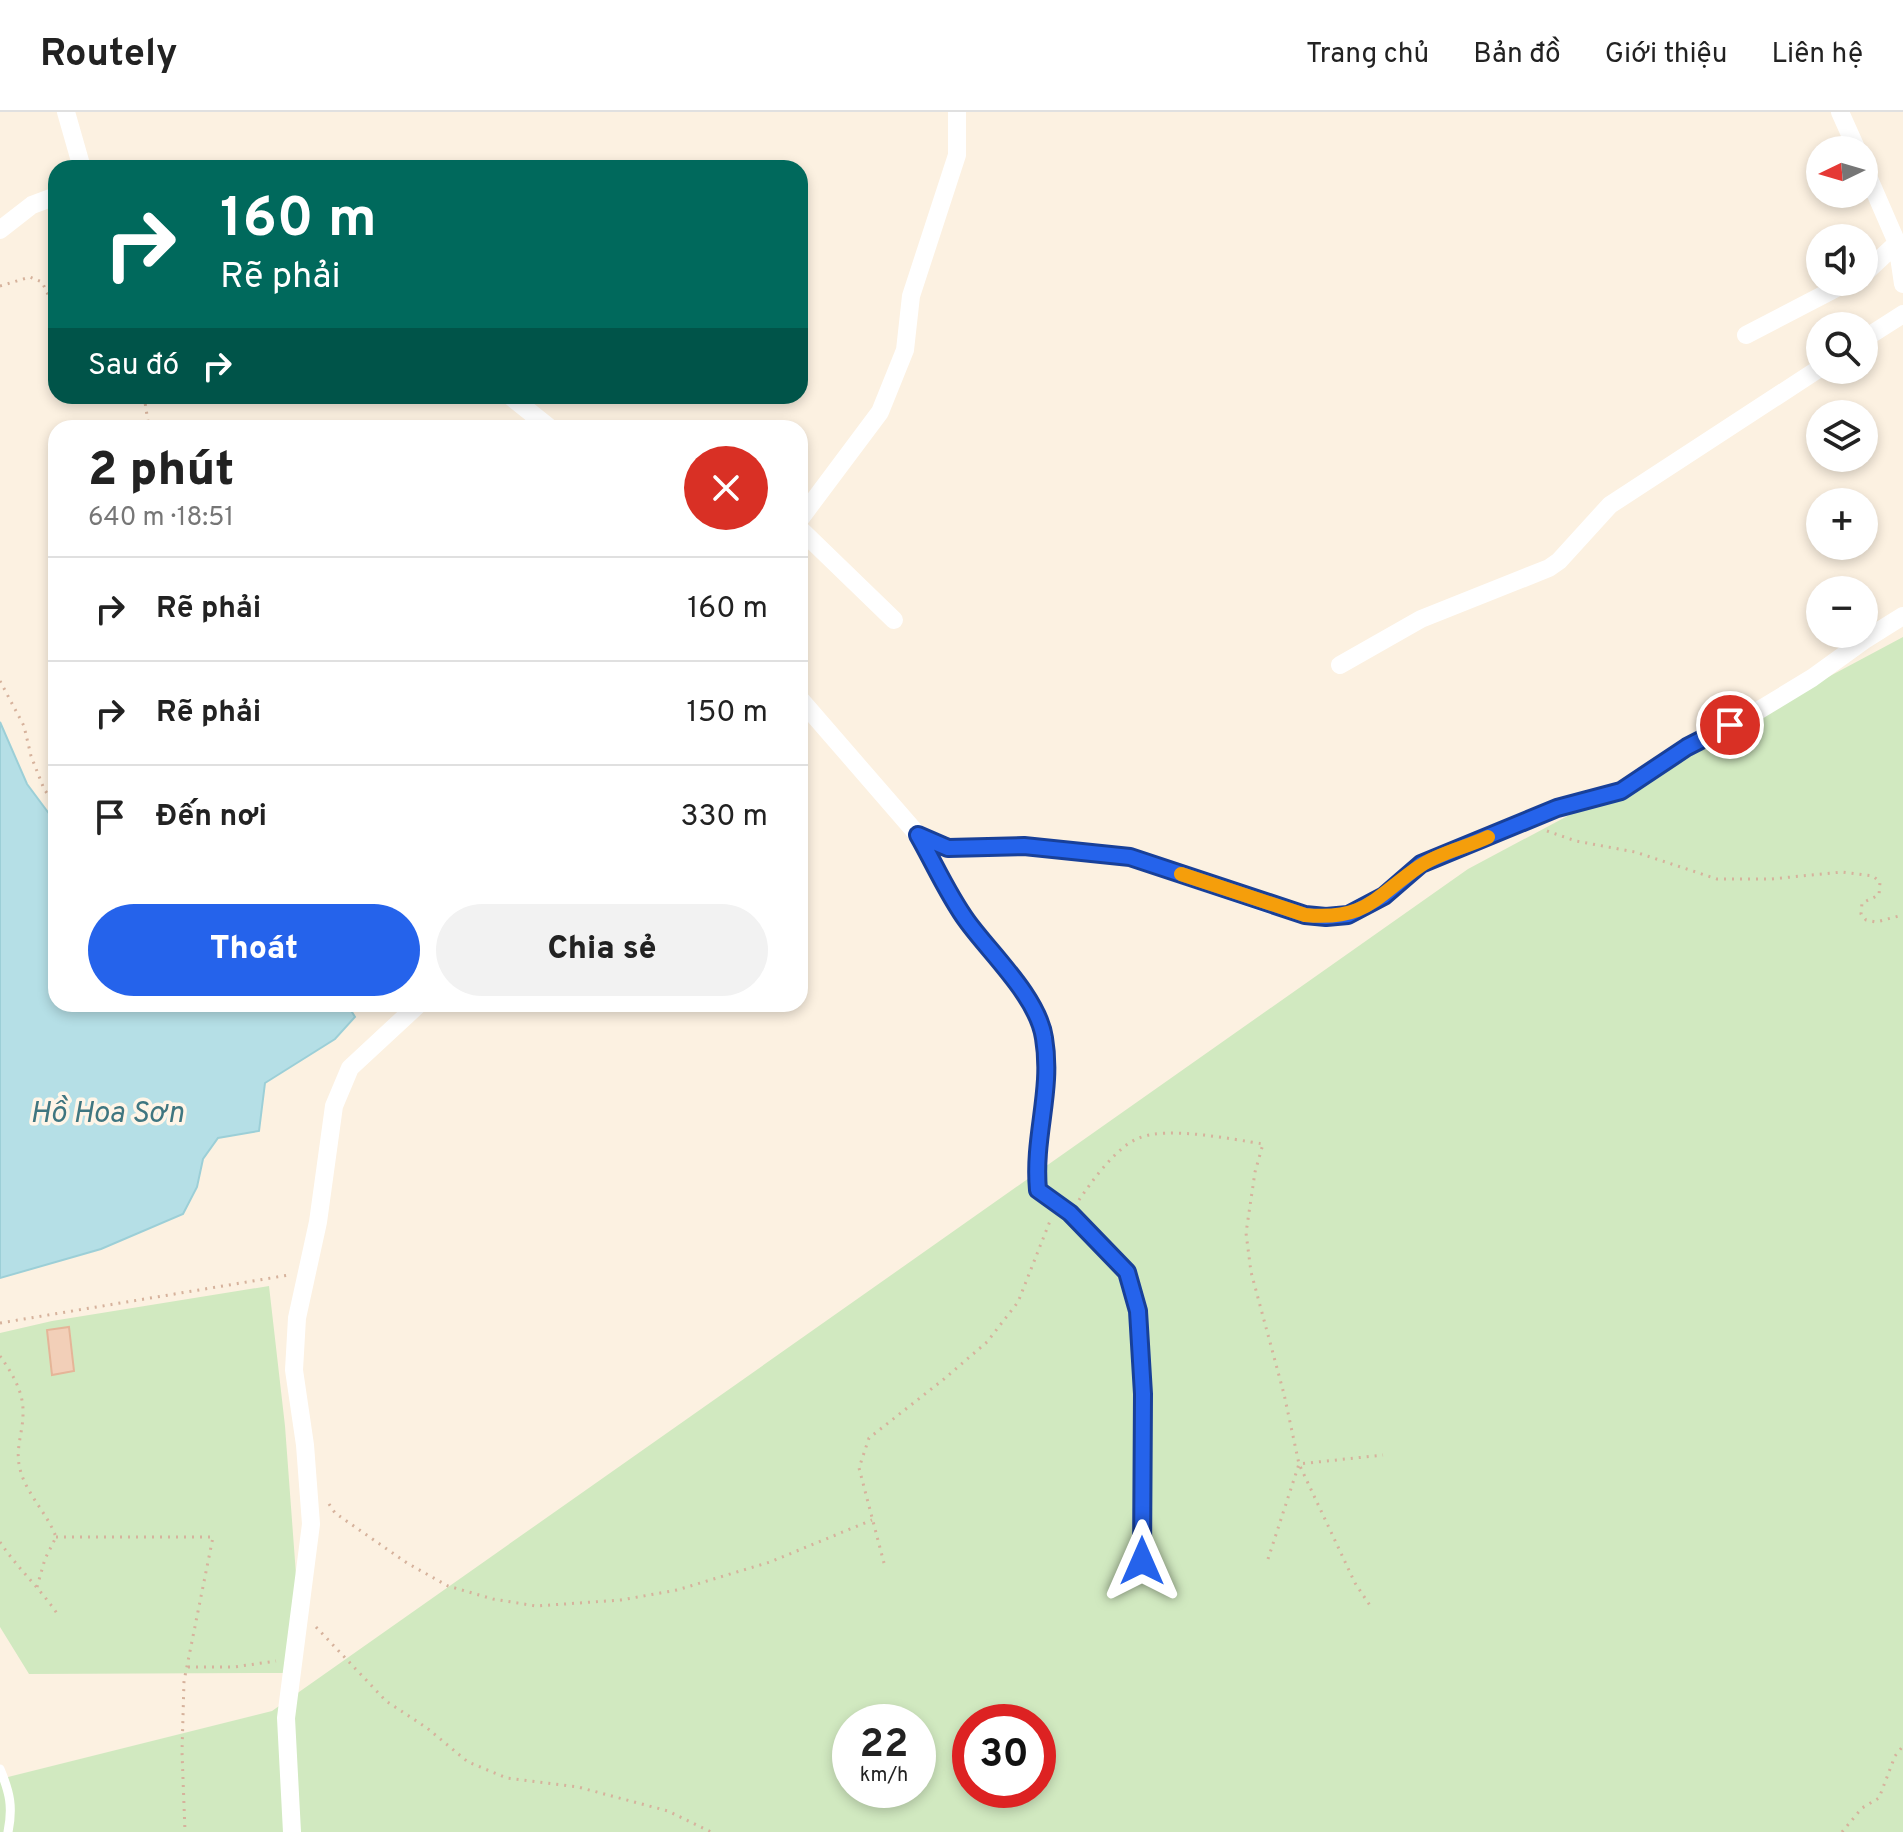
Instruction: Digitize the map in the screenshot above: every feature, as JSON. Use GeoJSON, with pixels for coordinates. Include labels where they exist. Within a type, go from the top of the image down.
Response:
{"type":"FeatureCollection","features":[{"type":"Feature","properties":{"kind":"street"},"geometry":{"type":"LineString","coordinates":[[66,112],[80,160]]}},
{"type":"Feature","properties":{"kind":"street"},"geometry":{"type":"LineString","coordinates":[[808,508],[880,412],[905,350],[911,296],[957,155],[957,112]]}},
{"type":"Feature","properties":{"kind":"street"},"geometry":{"type":"LineString","coordinates":[[1840,112],[1851,136]]}},
{"type":"Feature","properties":{"kind":"street"},"geometry":{"type":"LineString","coordinates":[[0,230],[32,205],[48,199]]}},
{"type":"Feature","properties":{"kind":"street"},"geometry":{"type":"LineString","coordinates":[[1878,199],[1897,243],[1903,284]]}},
{"type":"Feature","properties":{"kind":"street"},"geometry":{"type":"LineString","coordinates":[[1878,261],[1897,243]]}},
{"type":"Feature","properties":{"kind":"street"},"geometry":{"type":"LineString","coordinates":[[1746,335],[1821,296]]}},
{"type":"Feature","properties":{"kind":"street"},"geometry":{"type":"LineString","coordinates":[[1878,330],[1903,314]]}},
{"type":"Feature","properties":{"kind":"street"},"geometry":{"type":"LineString","coordinates":[[1340,665],[1421,619],[1549,568],[1610,505],[1806,377]]}},
{"type":"Feature","properties":{"kind":"street"},"geometry":{"type":"LineString","coordinates":[[520,404],[540,420]]}},
{"type":"Feature","properties":{"kind":"street"},"geometry":{"type":"LineString","coordinates":[[808,537],[894,620]]}},
{"type":"Feature","properties":{"kind":"street"},"geometry":{"type":"LineString","coordinates":[[918,835],[948,848],[1024,846],[1130,857],[1305,915],[1348,915],[1384,896],[1421,864],[1540,814],[1621,791],[1687,747],[1751,715],[1812,678],[1903,616]]}},
{"type":"Feature","properties":{"kind":"street"},"geometry":{"type":"LineString","coordinates":[[808,708],[918,835],[965,919],[1023,991],[1044,1033],[1047,1097],[1038,1135],[1038,1190],[1064,1209],[1127,1272],[1138,1311],[1143,1394],[1142,1561]]}},
{"type":"Feature","properties":{"kind":"street"},"geometry":{"type":"LineString","coordinates":[[292,1832],[286,1718],[311,1524],[305,1445],[294,1370],[297,1318],[309,1273],[334,1106],[350,1068],[410,1012]]}},
{"type":"Feature","properties":{"kind":"lane"},"geometry":{"type":"LineString","coordinates":[[0,1769],[7,1784],[12,1810],[8,1832]]}},
{"type":"Feature","properties":{"kind":"path"},"geometry":{"type":"LineString","coordinates":[[0,286],[30,277],[42,282],[48,294]]}},
{"type":"Feature","properties":{"kind":"path"},"geometry":{"type":"LineString","coordinates":[[0,681],[24,726],[31,756],[48,795]]}},
{"type":"Feature","properties":{"kind":"path"},"geometry":{"type":"LineString","coordinates":[[1540,814],[1545,830],[1554,835],[1635,852],[1717,879],[1771,879],[1842,872],[1873,876],[1880,882],[1879,895],[1862,903],[1861,914],[1866,920],[1876,922],[1903,915]]}},
{"type":"Feature","properties":{"kind":"path"},"geometry":{"type":"LineString","coordinates":[[884,1563],[859,1468],[869,1438],[987,1342],[1018,1302],[1064,1209],[1100,1168],[1139,1138],[1174,1133],[1263,1144],[1246,1233],[1251,1272],[1284,1394],[1299,1464],[1355,1583],[1371,1607]]}},
{"type":"Feature","properties":{"kind":"path"},"geometry":{"type":"LineString","coordinates":[[0,1323],[309,1273]]}},
{"type":"Feature","properties":{"kind":"path"},"geometry":{"type":"LineString","coordinates":[[0,1356],[13,1375],[21,1396],[23,1414],[18,1444],[19,1465],[26,1486],[41,1506],[56,1537]]}},
{"type":"Feature","properties":{"kind":"path"},"geometry":{"type":"LineString","coordinates":[[1299,1464],[1383,1455]]}},
{"type":"Feature","properties":{"kind":"path"},"geometry":{"type":"LineString","coordinates":[[1268,1559],[1299,1464]]}},
{"type":"Feature","properties":{"kind":"path"},"geometry":{"type":"LineString","coordinates":[[328,1502],[335,1513],[407,1563],[448,1586],[493,1599],[536,1606],[621,1600],[677,1590],[770,1562],[872,1520]]}},
{"type":"Feature","properties":{"kind":"path"},"geometry":{"type":"LineString","coordinates":[[56,1537],[213,1537],[184,1681],[182,1752],[185,1832]]}},
{"type":"Feature","properties":{"kind":"path"},"geometry":{"type":"LineString","coordinates":[[37,1587],[45,1559],[56,1537]]}},
{"type":"Feature","properties":{"kind":"path"},"geometry":{"type":"LineString","coordinates":[[0,1542],[12,1561],[58,1615]]}},
{"type":"Feature","properties":{"kind":"path"},"geometry":{"type":"LineString","coordinates":[[299,1615],[325,1633],[348,1663],[386,1701],[427,1728],[468,1762],[507,1778],[578,1787],[668,1811],[711,1832]]}},
{"type":"Feature","properties":{"kind":"path"},"geometry":{"type":"LineString","coordinates":[[188,1667],[234,1667],[294,1659]]}},
{"type":"Feature","properties":{"kind":"path"},"geometry":{"type":"LineString","coordinates":[[1842,1832],[1862,1808],[1879,1798],[1895,1756],[1903,1746]]}},
{"type":"Feature","properties":{"kind":"green space"},"geometry":{"type":"Polygon","coordinates":[[[1903,637],[1903,1832],[0,1832],[0,1779],[272,1711],[1468,869],[1903,637]]]}},
{"type":"Feature","properties":{"kind":"green space"},"geometry":{"type":"Polygon","coordinates":[[[269,1286],[285,1426],[299,1615],[285,1673],[29,1674],[0,1627],[0,1333],[52,1321],[269,1286]]]}},
{"type":"Feature","properties":{"kind":"water","name":"Hồ Hoa Sơn"},"geometry":{"type":"Polygon","coordinates":[[[0,722],[27,784],[48,812],[48,1012],[352,1012],[355,1017],[335,1039],[265,1083],[259,1131],[218,1138],[203,1159],[197,1187],[183,1214],[101,1249],[0,1278],[0,722]]]}},
{"type":"Feature","properties":{"kind":"building"},"geometry":{"type":"Polygon","coordinates":[[[69,1327],[74,1371],[52,1375],[47,1330],[69,1327]]]}},
{"type":"Feature","properties":{"kind":"slow traffic"},"geometry":{"type":"LineString","coordinates":[[1181,874],[1305,915],[1348,915],[1384,896],[1421,864],[1488,837]]}},
{"type":"Feature","properties":{"kind":"route"},"geometry":{"type":"LineString","coordinates":[[1142,1561],[1143,1394],[1138,1311],[1127,1272],[1070,1213],[1038,1190],[1038,1135],[1047,1097],[1044,1033],[1023,991],[965,919],[918,835],[948,848],[1024,846],[1130,857],[1305,915],[1348,915],[1384,896],[1421,864],[1557,808],[1621,791],[1687,747],[1730,725]]}}]}
